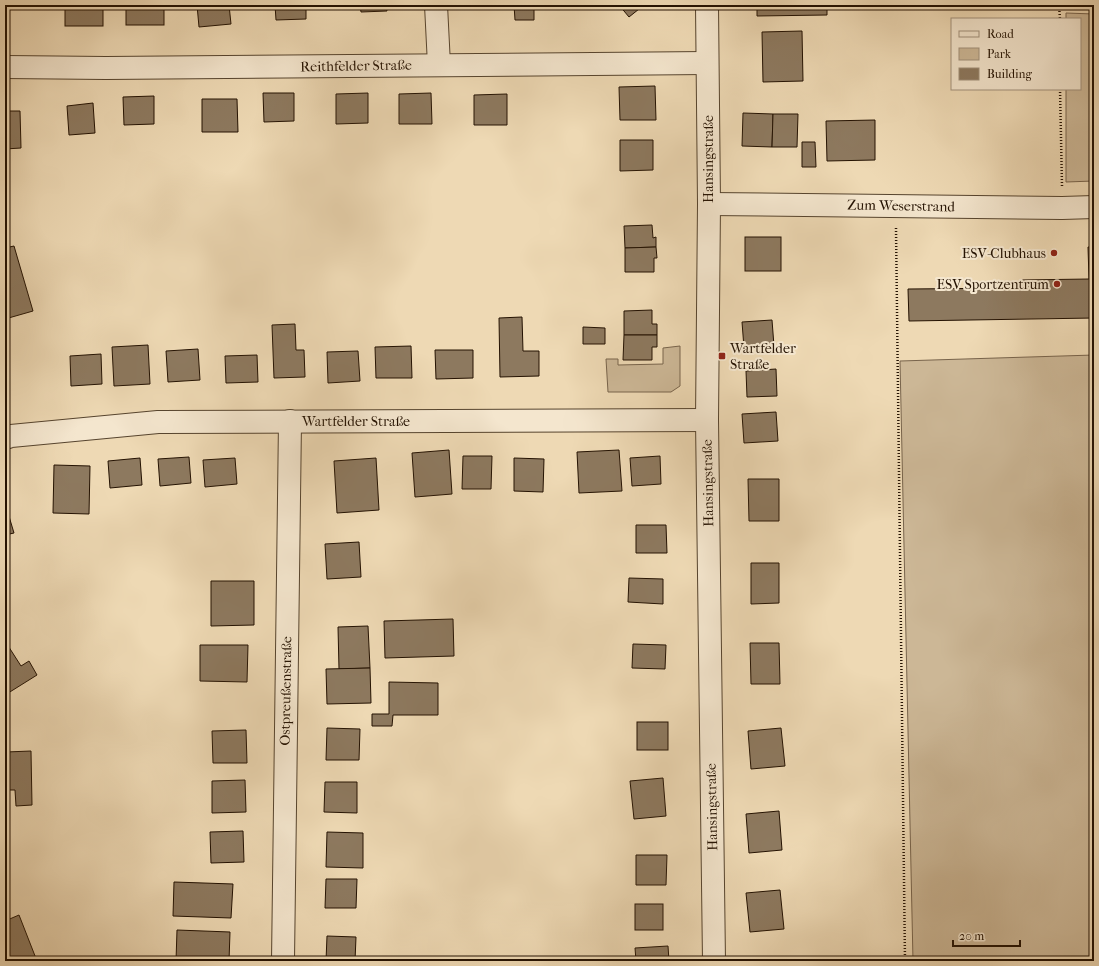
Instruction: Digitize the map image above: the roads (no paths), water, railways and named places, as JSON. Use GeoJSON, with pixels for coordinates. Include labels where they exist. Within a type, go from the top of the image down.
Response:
{"type":"FeatureCollection","features":[{"type":"Feature","properties":{"kind":"street"},"geometry":{"type":"LineString","coordinates":[[436,5],[439,65]]}},
{"type":"Feature","properties":{"kind":"street","name":"Hansingstraße"},"geometry":{"type":"LineString","coordinates":[[707,5],[709,204],[708,420],[714,961]]}},
{"type":"Feature","properties":{"kind":"street","name":"Reithfelder Straße"},"geometry":{"type":"LineString","coordinates":[[5,67],[114,68],[707,63]]}},
{"type":"Feature","properties":{"kind":"street","name":"Zum Weserstrand"},"geometry":{"type":"LineString","coordinates":[[709,204],[1062,208],[1094,207]]}},
{"type":"Feature","properties":{"kind":"street","name":"Wartfelder Straße"},"geometry":{"type":"LineString","coordinates":[[5,438],[11,436],[158,422],[708,420]]}},
{"type":"Feature","properties":{"kind":"street","name":"Ostpreußenstraße"},"geometry":{"type":"LineString","coordinates":[[283,961],[290,421]]}},
{"type":"Feature","properties":{"kind":"place","name":"ESV-Clubhaus"},"geometry":{"type":"Point","coordinates":[1054,253]}},
{"type":"Feature","properties":{"kind":"place","name":"ESV Sportzentrum"},"geometry":{"type":"Point","coordinates":[1057,284]}},
{"type":"Feature","properties":{"kind":"place","name":"Wartfelder Straße"},"geometry":{"type":"Point","coordinates":[722,356]}}]}
